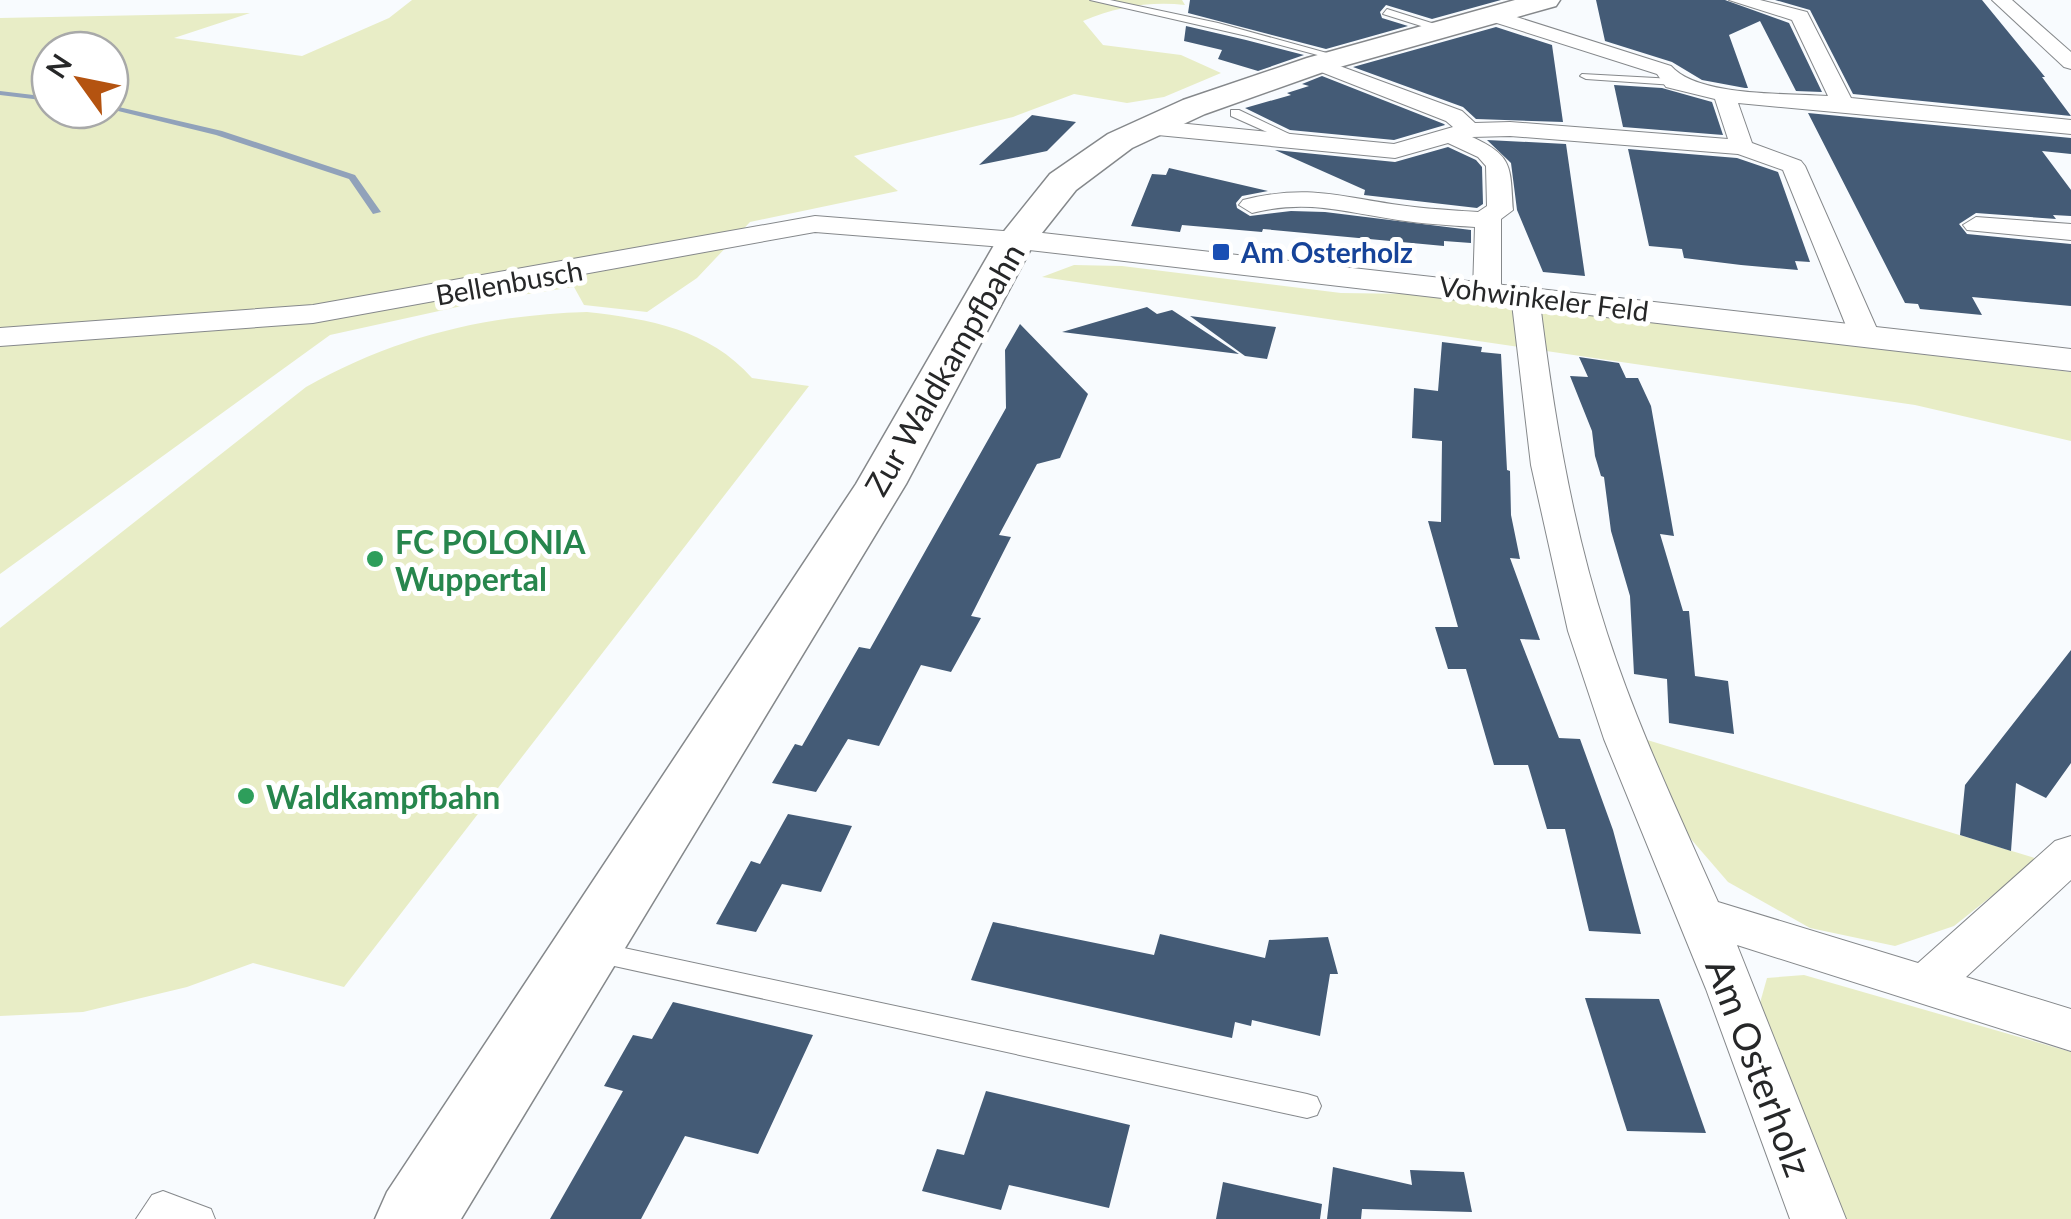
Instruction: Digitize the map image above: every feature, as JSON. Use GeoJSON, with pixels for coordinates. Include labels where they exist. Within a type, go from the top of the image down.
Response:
{"type":"FeatureCollection","features":[{"type":"Feature","properties":{"kind":"main road","name":"Zur Waldkampfbahn"},"geometry":{"type":"LineString","coordinates":[[416,1219],[881,484],[1016,240],[1063,182],[1096,156],[1148,127],[1329,61],[1500,7],[1546,0]]}},
{"type":"Feature","properties":{"kind":"street"},"geometry":{"type":"LineString","coordinates":[[1738,0],[1800,16],[1843,104]]}},
{"type":"Feature","properties":{"kind":"street"},"geometry":{"type":"LineString","coordinates":[[2001,0],[2071,63]]}},
{"type":"Feature","properties":{"kind":"street"},"geometry":{"type":"LineString","coordinates":[[1500,7],[1664,70],[1674,82],[1724,95],[2071,127]]}},
{"type":"Feature","properties":{"kind":"street"},"geometry":{"type":"LineString","coordinates":[[1329,61],[1454,116],[1459,132],[1496,159],[1500,210],[1488,215],[1487,291]]}},
{"type":"Feature","properties":{"kind":"street"},"geometry":{"type":"LineString","coordinates":[[1724,95],[1742,148]]}},
{"type":"Feature","properties":{"kind":"street"},"geometry":{"type":"LineString","coordinates":[[1148,127],[1395,151],[1459,132],[1742,148],[1793,166],[1866,338]]}},
{"type":"Feature","properties":{"kind":"street"},"geometry":{"type":"LineString","coordinates":[[1252,205],[1297,194],[1342,198],[1388,211],[1488,220]]}},
{"type":"Feature","properties":{"kind":"street","name":"Bellenbusch"},"geometry":{"type":"LineString","coordinates":[[0,337],[313,314],[815,224],[1016,240]]}},
{"type":"Feature","properties":{"kind":"street"},"geometry":{"type":"LineString","coordinates":[[1976,225],[2071,232]]}},
{"type":"Feature","properties":{"kind":"street","name":"Vohwinkeler Feld"},"geometry":{"type":"LineString","coordinates":[[1016,240],[2071,360]]}},
{"type":"Feature","properties":{"kind":"street","name":"Am Osterholz"},"geometry":{"type":"LineString","coordinates":[[1525,295],[1538,422],[1558,521],[1588,634],[1634,761],[1773,1094],[1818,1219]]}},
{"type":"Feature","properties":{"kind":"street"},"geometry":{"type":"LineString","coordinates":[[1924,986],[2071,853]]}},
{"type":"Feature","properties":{"kind":"street","name":"Am Osterholz"},"geometry":{"type":"LineString","coordinates":[[1700,916],[2071,1030]]}},
{"type":"Feature","properties":{"kind":"lane"},"geometry":{"type":"LineString","coordinates":[[1095,0],[1190,17],[1329,61]]}},
{"type":"Feature","properties":{"kind":"lane"},"geometry":{"type":"LineString","coordinates":[[1386,12],[1438,28]]}},
{"type":"Feature","properties":{"kind":"lane"},"geometry":{"type":"LineString","coordinates":[[1586,76],[1674,82]]}},
{"type":"Feature","properties":{"kind":"lane"},"geometry":{"type":"LineString","coordinates":[[1235,113],[1302,143]]}},
{"type":"Feature","properties":{"kind":"lane"},"geometry":{"type":"LineString","coordinates":[[585,950],[1307,1106]]}},
{"type":"Feature","properties":{"kind":"lane"},"geometry":{"type":"LineString","coordinates":[[151,1219],[163,1205],[200,1219]]}},
{"type":"Feature","properties":{"kind":"green space"},"geometry":{"type":"Polygon","coordinates":[[[412,0],[1182,0],[1185,5],[1133,6],[1083,21],[1103,45],[1181,55],[1221,73],[1164,97],[1127,103],[1074,94],[1013,117],[854,156],[898,191],[750,222],[697,278],[647,312],[584,305],[574,287],[489,300],[330,335],[0,574],[0,346],[53,343],[75,330],[0,334],[0,18],[250,13],[174,38],[302,56],[389,18],[412,0]]]}},
{"type":"Feature","properties":{"kind":"green space"},"geometry":{"type":"Polygon","coordinates":[[[1074,265],[1122,266],[1341,293],[1414,294],[2071,372],[2071,441],[1915,405],[1042,277],[1074,265]]]}},
{"type":"Feature","properties":{"kind":"green space","name":"Waldkampfbahn"},"geometry":{"type":"Polygon","coordinates":[[[587,312],[677,329],[717,348],[752,378],[809,386],[344,987],[253,963],[187,987],[83,1012],[0,1016],[0,628],[306,387],[373,355],[442,332],[513,318],[587,312]]]}},
{"type":"Feature","properties":{"kind":"green space"},"geometry":{"type":"Polygon","coordinates":[[[1644,739],[2038,859],[1954,926],[1895,946],[1810,928],[1728,882],[1684,831],[1644,739]]]}},
{"type":"Feature","properties":{"kind":"green space"},"geometry":{"type":"Polygon","coordinates":[[[1804,975],[2071,1052],[2071,1219],[1843,1219],[1760,1003],[1767,978],[1804,975]]]}},
{"type":"Feature","properties":{"kind":"building"},"geometry":{"type":"Polygon","coordinates":[[[1190,0],[1501,0],[1432,19],[1386,5],[1380,12],[1382,18],[1408,26],[1326,49],[1188,13],[1190,0]]]}},
{"type":"Feature","properties":{"kind":"building"},"geometry":{"type":"Polygon","coordinates":[[[1596,0],[1725,0],[1789,23],[1822,92],[1796,91],[1760,21],[1729,35],[1745,88],[1702,80],[1672,62],[1605,41],[1596,0]]]}},
{"type":"Feature","properties":{"kind":"building"},"geometry":{"type":"Polygon","coordinates":[[[1775,0],[1982,0],[2045,77],[2071,116],[1853,94],[1810,10],[1775,0]]]}},
{"type":"Feature","properties":{"kind":"building"},"geometry":{"type":"Polygon","coordinates":[[[1186,26],[1304,55],[1258,71],[1218,59],[1222,50],[1184,41],[1186,26]]]}},
{"type":"Feature","properties":{"kind":"building"},"geometry":{"type":"Polygon","coordinates":[[[1496,27],[1552,45],[1563,122],[1476,119],[1463,107],[1353,67],[1496,27]]]}},
{"type":"Feature","properties":{"kind":"building"},"geometry":{"type":"Polygon","coordinates":[[[1322,76],[1445,125],[1394,140],[1290,130],[1245,108],[1291,95],[1287,93],[1309,86],[1302,84],[1322,76]]]}},
{"type":"Feature","properties":{"kind":"building"},"geometry":{"type":"Polygon","coordinates":[[[1614,85],[1662,88],[1712,102],[1723,135],[1623,127],[1614,85]]]}},
{"type":"Feature","properties":{"kind":"building"},"geometry":{"type":"Polygon","coordinates":[[[1808,113],[2071,138],[2071,154],[2042,151],[2071,190],[2071,216],[2053,215],[2056,219],[1976,213],[1959,224],[1967,234],[2071,244],[2071,306],[1972,297],[1982,315],[1920,309],[1918,304],[1905,303],[1808,113]]]}},
{"type":"Feature","properties":{"kind":"building"},"geometry":{"type":"Polygon","coordinates":[[[1032,115],[1076,122],[1047,151],[979,165],[1032,115]]]}},
{"type":"Feature","properties":{"kind":"building"},"geometry":{"type":"Polygon","coordinates":[[[1487,140],[1566,144],[1585,276],[1543,272],[1517,210],[1511,163],[1487,140]]]}},
{"type":"Feature","properties":{"kind":"building"},"geometry":{"type":"Polygon","coordinates":[[[1448,147],[1482,167],[1483,204],[1477,208],[1364,195],[1365,190],[1275,150],[1395,162],[1448,147]]]}},
{"type":"Feature","properties":{"kind":"building"},"geometry":{"type":"Polygon","coordinates":[[[1628,149],[1737,158],[1778,172],[1810,262],[1795,261],[1798,270],[1741,265],[1684,258],[1682,249],[1649,246],[1628,149]]]}},
{"type":"Feature","properties":{"kind":"building"},"geometry":{"type":"Polygon","coordinates":[[[1169,168],[1268,191],[1242,196],[1236,203],[1250,216],[1325,212],[1471,230],[1471,243],[1444,241],[1444,246],[1263,229],[1262,232],[1182,225],[1180,232],[1131,226],[1152,174],[1166,175],[1169,168]]]}},
{"type":"Feature","properties":{"kind":"building"},"geometry":{"type":"Polygon","coordinates":[[[1147,307],[1157,314],[1172,310],[1239,354],[1062,332],[1147,307]]]}},
{"type":"Feature","properties":{"kind":"building"},"geometry":{"type":"Polygon","coordinates":[[[1190,316],[1276,327],[1267,359],[1245,356],[1190,316]]]}},
{"type":"Feature","properties":{"kind":"building"},"geometry":{"type":"Polygon","coordinates":[[[1020,324],[1088,394],[1060,458],[1037,464],[999,535],[1011,537],[971,616],[981,618],[951,672],[921,665],[879,746],[848,739],[816,792],[772,783],[795,744],[802,746],[859,647],[870,649],[1006,408],[1005,350],[1020,324]]]}},
{"type":"Feature","properties":{"kind":"building"},"geometry":{"type":"Polygon","coordinates":[[[1442,342],[1482,347],[1481,352],[1501,354],[1511,515],[1520,559],[1510,558],[1540,640],[1520,639],[1559,738],[1580,739],[1613,830],[1641,934],[1589,931],[1565,829],[1547,829],[1528,765],[1494,765],[1466,669],[1448,669],[1435,627],[1458,627],[1428,521],[1441,522],[1442,441],[1412,438],[1414,388],[1438,391],[1442,342]]]}},
{"type":"Feature","properties":{"kind":"building"},"geometry":{"type":"Polygon","coordinates":[[[1579,357],[1619,363],[1626,378],[1638,378],[1651,406],[1674,536],[1660,534],[1683,611],[1689,611],[1695,676],[1728,681],[1734,734],[1669,723],[1667,679],[1634,674],[1630,596],[1611,531],[1604,477],[1595,456],[1592,431],[1570,376],[1588,377],[1579,357]]]}},
{"type":"Feature","properties":{"kind":"building"},"geometry":{"type":"Polygon","coordinates":[[[2071,650],[2071,763],[2046,798],[2016,783],[2011,851],[1960,835],[1965,785],[2071,650]]]}},
{"type":"Feature","properties":{"kind":"building"},"geometry":{"type":"Polygon","coordinates":[[[788,814],[852,826],[821,892],[782,884],[756,932],[716,924],[751,861],[760,864],[788,814]]]}},
{"type":"Feature","properties":{"kind":"building"},"geometry":{"type":"Polygon","coordinates":[[[993,922],[1154,955],[1160,934],[1265,958],[1269,940],[1328,937],[1338,974],[1330,974],[1320,1036],[1252,1020],[1251,1026],[1235,1022],[1232,1038],[971,980],[993,922]]]}},
{"type":"Feature","properties":{"kind":"building"},"geometry":{"type":"Polygon","coordinates":[[[1585,998],[1659,999],[1706,1133],[1627,1131],[1585,998]]]}},
{"type":"Feature","properties":{"kind":"building"},"geometry":{"type":"Polygon","coordinates":[[[673,1002],[813,1035],[758,1154],[685,1136],[641,1219],[550,1219],[623,1091],[604,1086],[633,1035],[652,1039],[673,1002]]]}},
{"type":"Feature","properties":{"kind":"building"},"geometry":{"type":"Polygon","coordinates":[[[986,1091],[1130,1125],[1109,1208],[1009,1185],[1001,1210],[922,1191],[937,1149],[964,1155],[986,1091]]]}},
{"type":"Feature","properties":{"kind":"building"},"geometry":{"type":"Polygon","coordinates":[[[1333,1167],[1412,1185],[1410,1170],[1464,1172],[1472,1212],[1362,1209],[1361,1219],[1327,1219],[1333,1167]]]}},
{"type":"Feature","properties":{"kind":"building"},"geometry":{"type":"Polygon","coordinates":[[[1223,1182],[1322,1204],[1320,1219],[1216,1219],[1223,1182]]]}},
{"type":"Feature","properties":{"kind":"waterway"},"geometry":{"type":"LineString","coordinates":[[0,93],[30,97]]}},
{"type":"Feature","properties":{"kind":"waterway"},"geometry":{"type":"LineString","coordinates":[[130,112],[219,133],[352,177],[376,212]]}},
{"type":"Feature","properties":{"kind":"place","name":"Am Osterholz"},"geometry":{"type":"Point","coordinates":[1221,252]}},
{"type":"Feature","properties":{"kind":"place","name":"FC POLONIA Wuppertal"},"geometry":{"type":"Point","coordinates":[375,559]}},
{"type":"Feature","properties":{"kind":"place","name":"Waldkampfbahn"},"geometry":{"type":"Point","coordinates":[246,796]}}]}
